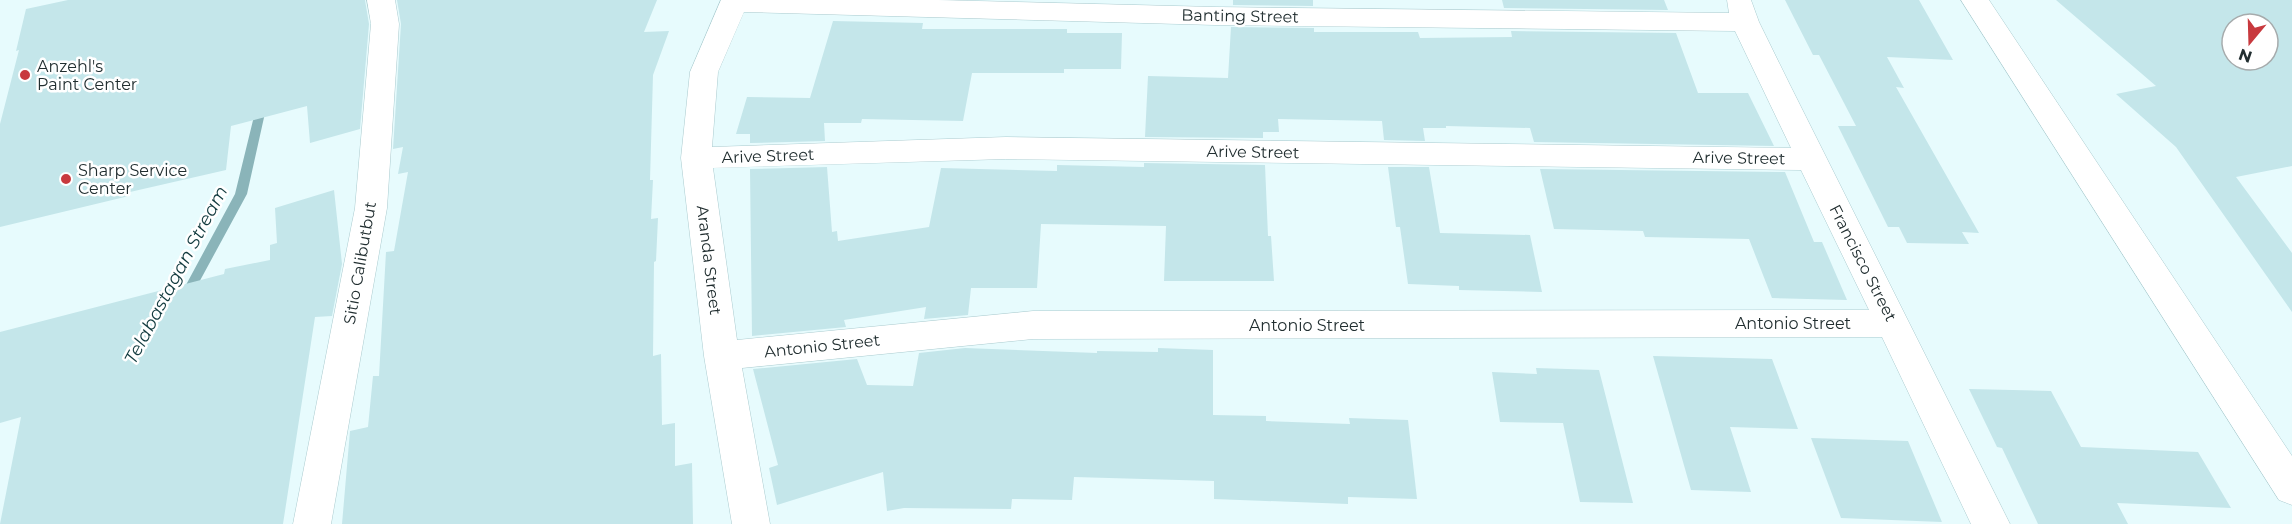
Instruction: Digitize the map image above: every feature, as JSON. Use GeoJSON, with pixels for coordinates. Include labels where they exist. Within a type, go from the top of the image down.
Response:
{"type":"FeatureCollection","features":[{"type":"Feature","properties":{"kind":"street","name":"Sitio Calibutbut"},"geometry":{"type":"LineString","coordinates":[[312,524],[371,208],[385,24],[381,0]]}},
{"type":"Feature","properties":{"kind":"street"},"geometry":{"type":"LineString","coordinates":[[1975,0],[2292,488]]}},
{"type":"Feature","properties":{"kind":"street","name":"Banting Street"},"geometry":{"type":"LineString","coordinates":[[735,2],[1215,16],[1742,11]]}},
{"type":"Feature","properties":{"kind":"street","name":"Aranda Street"},"geometry":{"type":"LineString","coordinates":[[735,2],[704,72],[696,158],[722,356],[751,524]]}},
{"type":"Feature","properties":{"kind":"street","name":"Francisco Street"},"geometry":{"type":"LineString","coordinates":[[1742,11],[1810,159],[1894,323],[1991,524]]}},
{"type":"Feature","properties":{"kind":"street","name":"Arive Street"},"geometry":{"type":"LineString","coordinates":[[696,158],[1006,148],[1810,159]]}},
{"type":"Feature","properties":{"kind":"street","name":"Antonio Street"},"geometry":{"type":"LineString","coordinates":[[722,356],[1032,325],[1894,323]]}},
{"type":"Feature","properties":{"kind":"building"},"geometry":{"type":"Polygon","coordinates":[[[68,0],[365,0],[369,24],[360,129],[310,143],[307,106],[231,126],[226,170],[130,192],[129,196],[0,227],[0,124],[19,50],[16,51],[26,9],[68,0]]]}},
{"type":"Feature","properties":{"kind":"building"},"geometry":{"type":"Polygon","coordinates":[[[397,0],[657,0],[644,32],[669,31],[653,75],[651,219],[658,218],[656,261],[654,262],[653,356],[661,354],[662,425],[675,423],[675,466],[692,463],[693,524],[342,524],[350,431],[368,427],[373,376],[379,376],[386,252],[394,251],[408,172],[398,174],[403,147],[393,149],[401,24],[397,0]]]}},
{"type":"Feature","properties":{"kind":"building"},"geometry":{"type":"Polygon","coordinates":[[[1233,0],[1313,0],[1313,6],[1233,5],[1233,0]]]}},
{"type":"Feature","properties":{"kind":"building"},"geometry":{"type":"Polygon","coordinates":[[[1502,0],[1664,0],[1668,10],[1504,8],[1502,0]]]}},
{"type":"Feature","properties":{"kind":"building"},"geometry":{"type":"Polygon","coordinates":[[[1785,0],[1919,0],[1953,60],[1887,57],[1904,88],[1896,87],[1979,233],[1962,232],[1969,244],[1907,243],[1899,227],[1888,227],[1838,126],[1856,126],[1819,55],[1813,55],[1785,0]]]}},
{"type":"Feature","properties":{"kind":"building"},"geometry":{"type":"Polygon","coordinates":[[[2056,0],[2292,0],[2292,166],[2236,177],[2292,253],[2292,312],[2176,147],[2116,94],[2156,86],[2056,0]]]}},
{"type":"Feature","properties":{"kind":"building"},"geometry":{"type":"Polygon","coordinates":[[[833,21],[923,23],[922,29],[1067,29],[1067,33],[1122,33],[1121,69],[1064,69],[1064,73],[972,73],[963,121],[862,119],[861,123],[824,123],[825,141],[750,143],[750,134],[736,134],[747,97],[810,98],[833,21]]]}},
{"type":"Feature","properties":{"kind":"building"},"geometry":{"type":"Polygon","coordinates":[[[1231,27],[1314,28],[1314,32],[1418,32],[1420,38],[1512,37],[1511,31],[1676,33],[1698,93],[1748,93],[1774,146],[1534,142],[1530,128],[1446,126],[1446,128],[1423,128],[1425,141],[1384,140],[1382,121],[1278,119],[1279,132],[1263,132],[1263,138],[1145,137],[1148,76],[1228,78],[1231,27]]]}},
{"type":"Feature","properties":{"kind":"building"},"geometry":{"type":"Polygon","coordinates":[[[1144,163],[1265,165],[1268,236],[1271,236],[1274,281],[1164,281],[1166,226],[1041,224],[1037,288],[971,288],[968,315],[924,319],[926,307],[844,320],[846,327],[752,336],[750,169],[827,167],[832,232],[837,231],[838,241],[929,227],[941,168],[1057,171],[1057,165],[1144,167],[1144,163]]]}},
{"type":"Feature","properties":{"kind":"building"},"geometry":{"type":"Polygon","coordinates":[[[1388,167],[1429,167],[1440,233],[1530,235],[1542,292],[1459,290],[1459,286],[1408,284],[1400,227],[1396,227],[1388,167]]]}},
{"type":"Feature","properties":{"kind":"building"},"geometry":{"type":"Polygon","coordinates":[[[1540,169],[1785,172],[1814,242],[1822,242],[1847,300],[1772,298],[1749,239],[1645,237],[1643,231],[1554,229],[1540,169]]]}},
{"type":"Feature","properties":{"kind":"building"},"geometry":{"type":"Polygon","coordinates":[[[334,190],[342,264],[332,316],[315,317],[283,524],[0,524],[21,417],[0,423],[0,332],[224,274],[225,269],[270,260],[270,245],[277,243],[275,208],[334,190]]]}},
{"type":"Feature","properties":{"kind":"building"},"geometry":{"type":"Polygon","coordinates":[[[965,348],[1097,353],[1097,351],[1158,352],[1158,348],[1213,350],[1213,415],[1266,416],[1266,421],[1350,424],[1349,418],[1408,420],[1417,499],[1348,497],[1348,504],[1214,499],[1214,481],[1074,477],[1072,500],[1012,499],[1011,509],[904,508],[887,511],[883,472],[777,505],[769,468],[778,465],[753,369],[857,359],[867,385],[913,386],[919,353],[965,348]]]}},
{"type":"Feature","properties":{"kind":"building"},"geometry":{"type":"Polygon","coordinates":[[[1653,356],[1772,359],[1798,429],[1730,427],[1751,492],[1691,490],[1653,356]]]}},
{"type":"Feature","properties":{"kind":"building"},"geometry":{"type":"Polygon","coordinates":[[[1536,368],[1599,370],[1633,503],[1580,502],[1563,423],[1500,422],[1492,372],[1537,374],[1536,368]]]}},
{"type":"Feature","properties":{"kind":"building"},"geometry":{"type":"Polygon","coordinates":[[[1969,389],[2051,391],[2081,447],[2198,452],[2231,508],[2117,503],[2128,524],[2038,524],[2002,448],[1997,447],[1969,389]]]}},
{"type":"Feature","properties":{"kind":"building"},"geometry":{"type":"Polygon","coordinates":[[[1811,438],[1908,441],[1942,522],[1841,518],[1811,438]]]}},
{"type":"Feature","properties":{"kind":"waterway","name":"Telabastagan Stream"},"geometry":{"type":"LineString","coordinates":[[186,296],[241,194],[262,104]]}},
{"type":"Feature","properties":{"kind":"place","name":"Anzehl's Paint Center"},"geometry":{"type":"Point","coordinates":[25,75]}},
{"type":"Feature","properties":{"kind":"place","name":"Sharp Service Center"},"geometry":{"type":"Point","coordinates":[66,179]}}]}
